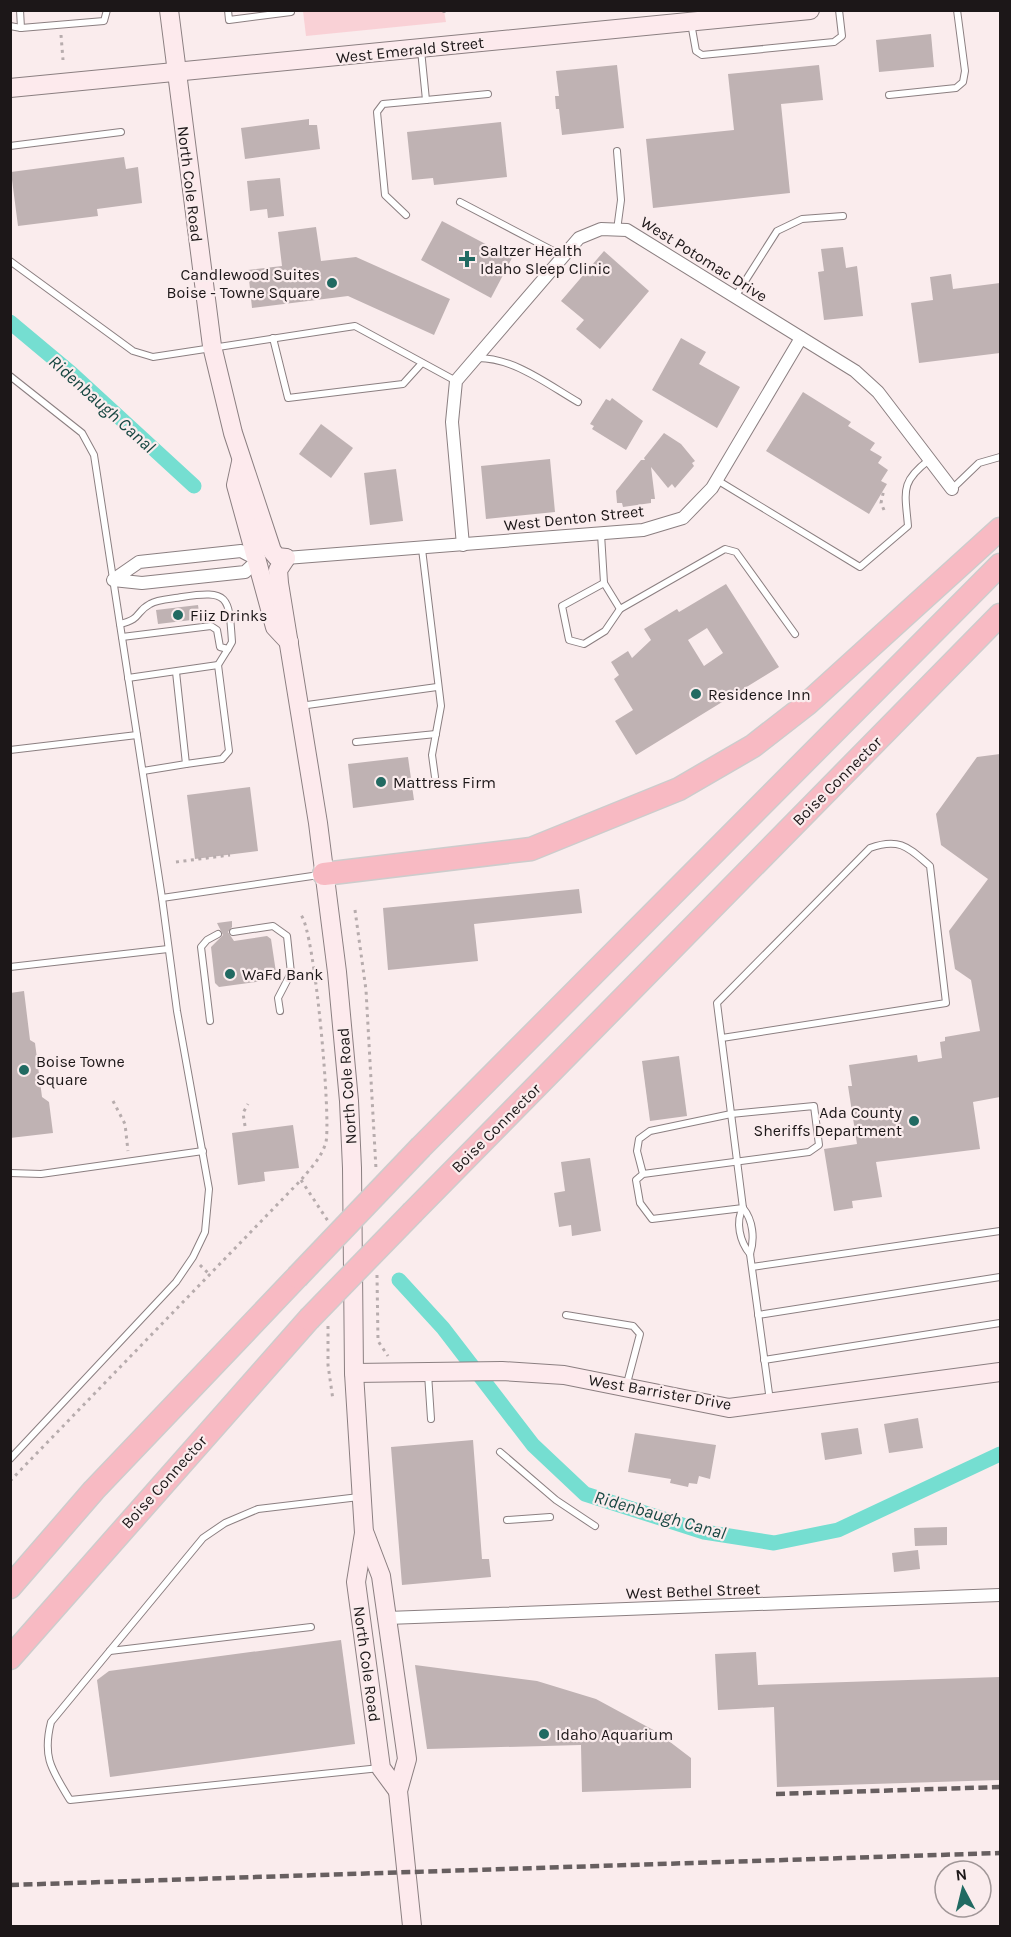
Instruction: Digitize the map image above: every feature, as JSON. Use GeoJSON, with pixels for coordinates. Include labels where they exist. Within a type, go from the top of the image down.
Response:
{"type":"FeatureCollection","features":[{"type":"Feature","properties":{"kind":"highway"},"geometry":{"type":"LineString","coordinates":[[324,874],[531,849],[680,789],[753,746],[807,704],[1000,529]]}},
{"type":"Feature","properties":{"kind":"highway"},"geometry":{"type":"LineString","coordinates":[[10,1587],[94,1490],[420,1147],[1000,565]]}},
{"type":"Feature","properties":{"kind":"highway","name":"Boise Connector"},"geometry":{"type":"LineString","coordinates":[[10,1658],[309,1319],[1000,615]]}},
{"type":"Feature","properties":{"kind":"main road","name":"North Cole Road"},"geometry":{"type":"LineString","coordinates":[[169,10],[175,73],[212,346],[219,382],[242,460],[258,477],[286,558],[298,622],[290,643],[337,972],[349,1101],[354,1374],[364,1533],[356,1582],[381,1768],[398,1791]]}},
{"type":"Feature","properties":{"kind":"main road","name":"West Emerald Street"},"geometry":{"type":"LineString","coordinates":[[10,88],[810,10]]}},
{"type":"Feature","properties":{"kind":"main road","name":"North Cole Road"},"geometry":{"type":"LineString","coordinates":[[242,460],[236,484],[275,627],[290,643]]}},
{"type":"Feature","properties":{"kind":"main road","name":"West Barrister Drive"},"geometry":{"type":"LineString","coordinates":[[354,1374],[502,1371],[564,1375],[729,1408],[1000,1372]]}},
{"type":"Feature","properties":{"kind":"main road","name":"North Cole Road"},"geometry":{"type":"LineString","coordinates":[[364,1533],[381,1576],[407,1759],[398,1791],[412,1926]]}},
{"type":"Feature","properties":{"kind":"street","name":"West Potomac Drive"},"geometry":{"type":"LineString","coordinates":[[456,381],[579,238],[601,229],[627,230],[855,371],[878,392],[952,489]]}},
{"type":"Feature","properties":{"kind":"street","name":"West Denton Street"},"geometry":{"type":"LineString","coordinates":[[286,558],[643,530],[683,518],[717,480],[801,338]]}},
{"type":"Feature","properties":{"kind":"street"},"geometry":{"type":"LineString","coordinates":[[456,381],[452,422],[462,545]]}},
{"type":"Feature","properties":{"kind":"street"},"geometry":{"type":"LineString","coordinates":[[241,550],[258,561],[245,572],[142,583],[113,580],[139,562],[241,550]]}},
{"type":"Feature","properties":{"kind":"street","name":"West Bethel Street"},"geometry":{"type":"LineString","coordinates":[[387,1618],[1000,1595]]}},
{"type":"Feature","properties":{"kind":"lane"},"geometry":{"type":"LineString","coordinates":[[20,10],[21,28]]}},
{"type":"Feature","properties":{"kind":"lane"},"geometry":{"type":"LineString","coordinates":[[10,26],[21,28],[104,21],[107,10]]}},
{"type":"Feature","properties":{"kind":"lane"},"geometry":{"type":"LineString","coordinates":[[228,10],[229,20],[291,12]]}},
{"type":"Feature","properties":{"kind":"lane"},"geometry":{"type":"LineString","coordinates":[[691,23],[696,51],[702,55],[834,42],[842,36],[839,10]]}},
{"type":"Feature","properties":{"kind":"lane"},"geometry":{"type":"LineString","coordinates":[[889,95],[956,88],[963,82],[965,71],[957,10]]}},
{"type":"Feature","properties":{"kind":"lane"},"geometry":{"type":"LineString","coordinates":[[421,49],[426,100]]}},
{"type":"Feature","properties":{"kind":"lane"},"geometry":{"type":"LineString","coordinates":[[406,215],[386,195],[377,112],[384,104],[488,94]]}},
{"type":"Feature","properties":{"kind":"lane"},"geometry":{"type":"LineString","coordinates":[[10,146],[121,132]]}},
{"type":"Feature","properties":{"kind":"lane"},"geometry":{"type":"LineString","coordinates":[[617,152],[621,200],[617,230]]}},
{"type":"Feature","properties":{"kind":"lane"},"geometry":{"type":"LineString","coordinates":[[460,202],[563,256]]}},
{"type":"Feature","properties":{"kind":"lane"},"geometry":{"type":"LineString","coordinates":[[735,297],[777,231],[802,219],[843,216]]}},
{"type":"Feature","properties":{"kind":"lane"},"geometry":{"type":"LineString","coordinates":[[10,261],[133,351],[153,357],[212,346],[355,326],[456,381]]}},
{"type":"Feature","properties":{"kind":"lane"},"geometry":{"type":"LineString","coordinates":[[273,338],[288,398],[403,384],[422,363]]}},
{"type":"Feature","properties":{"kind":"lane"},"geometry":{"type":"LineString","coordinates":[[477,358],[496,358],[513,365],[578,402]]}},
{"type":"Feature","properties":{"kind":"lane"},"geometry":{"type":"LineString","coordinates":[[10,376],[82,434],[94,455],[168,949],[209,1189],[205,1232],[193,1257],[176,1282],[10,1459]]}},
{"type":"Feature","properties":{"kind":"lane"},"geometry":{"type":"LineString","coordinates":[[952,489],[979,463],[1000,457]]}},
{"type":"Feature","properties":{"kind":"lane"},"geometry":{"type":"LineString","coordinates":[[717,480],[860,567],[909,526],[905,485],[913,472],[929,460]]}},
{"type":"Feature","properties":{"kind":"lane"},"geometry":{"type":"LineString","coordinates":[[601,534],[604,583],[620,609]]}},
{"type":"Feature","properties":{"kind":"lane"},"geometry":{"type":"LineString","coordinates":[[422,549],[441,706],[432,755],[435,777]]}},
{"type":"Feature","properties":{"kind":"lane"},"geometry":{"type":"LineString","coordinates":[[604,583],[562,606],[569,640],[584,644],[605,631],[620,609],[725,549],[736,552],[795,634]]}},
{"type":"Feature","properties":{"kind":"lane"},"geometry":{"type":"LineString","coordinates":[[120,624],[137,618],[152,602],[209,593],[220,595],[228,604],[232,642],[218,665],[229,751],[222,759],[143,771]]}},
{"type":"Feature","properties":{"kind":"lane"},"geometry":{"type":"LineString","coordinates":[[122,637],[211,626],[217,630],[220,646],[228,649]]}},
{"type":"Feature","properties":{"kind":"lane"},"geometry":{"type":"LineString","coordinates":[[128,678],[218,665]]}},
{"type":"Feature","properties":{"kind":"lane"},"geometry":{"type":"LineString","coordinates":[[176,672],[186,764]]}},
{"type":"Feature","properties":{"kind":"lane"},"geometry":{"type":"LineString","coordinates":[[300,706],[438,687]]}},
{"type":"Feature","properties":{"kind":"lane"},"geometry":{"type":"LineString","coordinates":[[356,742],[436,734]]}},
{"type":"Feature","properties":{"kind":"lane"},"geometry":{"type":"LineString","coordinates":[[10,750],[137,735]]}},
{"type":"Feature","properties":{"kind":"lane"},"geometry":{"type":"LineString","coordinates":[[722,1038],[946,1003],[930,866],[908,846],[882,844],[870,848],[717,1003],[743,1208],[749,1215],[753,1244],[750,1254],[770,1403]]}},
{"type":"Feature","properties":{"kind":"lane"},"geometry":{"type":"LineString","coordinates":[[162,898],[324,874]]}},
{"type":"Feature","properties":{"kind":"lane"},"geometry":{"type":"LineString","coordinates":[[233,932],[273,926],[287,936],[291,973],[278,998],[280,1011]]}},
{"type":"Feature","properties":{"kind":"lane"},"geometry":{"type":"LineString","coordinates":[[210,1020],[201,947],[207,940],[218,934]]}},
{"type":"Feature","properties":{"kind":"lane"},"geometry":{"type":"LineString","coordinates":[[10,967],[168,949]]}},
{"type":"Feature","properties":{"kind":"lane"},"geometry":{"type":"LineString","coordinates":[[643,1174],[637,1151],[639,1139],[650,1131],[731,1114],[814,1106],[819,1145],[809,1152],[643,1174],[636,1180],[640,1203],[652,1219],[743,1208]]}},
{"type":"Feature","properties":{"kind":"lane"},"geometry":{"type":"LineString","coordinates":[[10,1173],[41,1174],[204,1151]]}},
{"type":"Feature","properties":{"kind":"lane"},"geometry":{"type":"LineString","coordinates":[[743,1208],[738,1216],[742,1245],[750,1254]]}},
{"type":"Feature","properties":{"kind":"lane"},"geometry":{"type":"LineString","coordinates":[[752,1267],[1000,1231]]}},
{"type":"Feature","properties":{"kind":"lane"},"geometry":{"type":"LineString","coordinates":[[758,1315],[1000,1277]]}},
{"type":"Feature","properties":{"kind":"lane"},"geometry":{"type":"LineString","coordinates":[[566,1315],[633,1326],[640,1334],[626,1387]]}},
{"type":"Feature","properties":{"kind":"lane"},"geometry":{"type":"LineString","coordinates":[[764,1360],[1000,1323]]}},
{"type":"Feature","properties":{"kind":"lane"},"geometry":{"type":"LineString","coordinates":[[428,1373],[431,1419]]}},
{"type":"Feature","properties":{"kind":"lane"},"geometry":{"type":"LineString","coordinates":[[500,1452],[556,1500],[595,1526]]}},
{"type":"Feature","properties":{"kind":"lane"},"geometry":{"type":"LineString","coordinates":[[361,1497],[258,1509],[225,1523],[203,1538],[51,1722],[46,1744],[50,1767],[70,1800],[381,1768]]}},
{"type":"Feature","properties":{"kind":"lane"},"geometry":{"type":"LineString","coordinates":[[507,1520],[550,1517]]}},
{"type":"Feature","properties":{"kind":"lane"},"geometry":{"type":"LineString","coordinates":[[110,1651],[312,1627]]}},
{"type":"Feature","properties":{"kind":"path"},"geometry":{"type":"LineString","coordinates":[[61,35],[63,60]]}},
{"type":"Feature","properties":{"kind":"path"},"geometry":{"type":"LineString","coordinates":[[884,489],[881,503],[884,510]]}},
{"type":"Feature","properties":{"kind":"path"},"geometry":{"type":"LineString","coordinates":[[176,862],[230,855]]}},
{"type":"Feature","properties":{"kind":"path"},"geometry":{"type":"LineString","coordinates":[[355,910],[367,1010]]}},
{"type":"Feature","properties":{"kind":"path"},"geometry":{"type":"LineString","coordinates":[[10,1481],[301,1180],[324,1149],[327,1116],[319,1022],[310,944],[301,915]]}},
{"type":"Feature","properties":{"kind":"path"},"geometry":{"type":"LineString","coordinates":[[113,1101],[125,1124],[127,1146]]}},
{"type":"Feature","properties":{"kind":"path"},"geometry":{"type":"LineString","coordinates":[[245,1126],[243,1113],[248,1104]]}},
{"type":"Feature","properties":{"kind":"shaded area"},"geometry":{"type":"Polygon","coordinates":[[[303,11],[444,11],[446,22],[306,36],[303,11]]]}},
{"type":"Feature","properties":{"kind":"building"},"geometry":{"type":"Polygon","coordinates":[[[931,34],[934,67],[879,72],[876,40],[931,34]]]}},
{"type":"Feature","properties":{"kind":"building"},"geometry":{"type":"Polygon","coordinates":[[[617,65],[624,128],[562,135],[559,109],[556,109],[555,96],[559,96],[556,71],[617,65]]]}},
{"type":"Feature","properties":{"kind":"building"},"geometry":{"type":"Polygon","coordinates":[[[819,65],[823,100],[781,104],[790,193],[653,208],[646,139],[734,130],[728,74],[819,65]]]}},
{"type":"Feature","properties":{"kind":"building"},"geometry":{"type":"Polygon","coordinates":[[[309,119],[309,125],[317,125],[320,149],[245,159],[241,128],[309,119]]]}},
{"type":"Feature","properties":{"kind":"building"},"geometry":{"type":"Polygon","coordinates":[[[501,122],[507,177],[434,185],[433,178],[412,180],[407,132],[501,122]]]}},
{"type":"Feature","properties":{"kind":"building"},"geometry":{"type":"Polygon","coordinates":[[[124,157],[126,169],[138,167],[142,203],[97,209],[98,216],[18,226],[11,172],[124,157]]]}},
{"type":"Feature","properties":{"kind":"building"},"geometry":{"type":"Polygon","coordinates":[[[280,178],[284,216],[268,218],[267,209],[250,211],[247,181],[280,178]]]}},
{"type":"Feature","properties":{"kind":"building","name":"Saltzer Health Idaho Sleep Clinic"},"geometry":{"type":"Polygon","coordinates":[[[442,221],[512,258],[491,298],[421,260],[442,221]]]}},
{"type":"Feature","properties":{"kind":"building","name":"Candlewood Suites Boise - Towne Square"},"geometry":{"type":"Polygon","coordinates":[[[316,227],[321,261],[356,257],[450,299],[434,335],[348,296],[252,308],[248,270],[282,266],[278,232],[316,227]]]}},
{"type":"Feature","properties":{"kind":"building"},"geometry":{"type":"Polygon","coordinates":[[[843,247],[846,268],[857,266],[863,316],[824,320],[818,272],[824,271],[821,249],[843,247]]]}},
{"type":"Feature","properties":{"kind":"building"},"geometry":{"type":"Polygon","coordinates":[[[604,251],[649,291],[600,349],[576,329],[584,320],[561,301],[604,251]]]}},
{"type":"Feature","properties":{"kind":"building"},"geometry":{"type":"Polygon","coordinates":[[[951,274],[953,289],[1000,283],[1000,353],[919,363],[911,303],[933,300],[930,277],[951,274]]]}},
{"type":"Feature","properties":{"kind":"building"},"geometry":{"type":"Polygon","coordinates":[[[681,338],[706,352],[699,364],[740,387],[717,428],[652,390],[681,338]]]}},
{"type":"Feature","properties":{"kind":"building"},"geometry":{"type":"Polygon","coordinates":[[[803,392],[851,422],[848,426],[875,443],[870,450],[882,457],[878,463],[888,470],[881,481],[887,484],[869,514],[766,451],[803,392]]]}},
{"type":"Feature","properties":{"kind":"building"},"geometry":{"type":"Polygon","coordinates":[[[612,398],[643,421],[626,450],[592,429],[594,426],[590,424],[606,399],[610,401],[612,398]]]}},
{"type":"Feature","properties":{"kind":"building"},"geometry":{"type":"Polygon","coordinates":[[[321,424],[353,448],[331,478],[299,454],[321,424]]]}},
{"type":"Feature","properties":{"kind":"building"},"geometry":{"type":"Polygon","coordinates":[[[664,433],[681,444],[695,461],[692,463],[694,466],[675,488],[672,484],[668,488],[651,467],[655,499],[651,499],[651,503],[623,507],[622,503],[617,503],[616,491],[641,460],[645,460],[644,458],[664,433]]]}},
{"type":"Feature","properties":{"kind":"building"},"geometry":{"type":"Polygon","coordinates":[[[550,459],[555,512],[486,519],[481,466],[550,459]]]}},
{"type":"Feature","properties":{"kind":"building"},"geometry":{"type":"Polygon","coordinates":[[[396,469],[403,521],[370,525],[364,473],[396,469]]]}},
{"type":"Feature","properties":{"kind":"building","name":"Residence Inn"},"geometry":{"type":"Polygon","coordinates":[[[726,584],[779,667],[636,755],[615,721],[633,710],[614,679],[619,675],[611,662],[628,651],[632,658],[651,640],[644,629],[677,609],[679,612],[726,584]],[[707,628],[688,640],[704,666],[723,653],[707,628]]]}},
{"type":"Feature","properties":{"kind":"building","name":"Fiiz Drinks"},"geometry":{"type":"Polygon","coordinates":[[[198,605],[200,619],[158,624],[156,610],[198,605]]]}},
{"type":"Feature","properties":{"kind":"building"},"geometry":{"type":"Polygon","coordinates":[[[1000,754],[1000,1097],[973,1102],[980,1149],[876,1162],[882,1197],[852,1201],[853,1208],[834,1211],[824,1149],[857,1144],[848,1086],[852,1086],[849,1065],[917,1055],[918,1062],[942,1058],[940,1042],[945,1041],[945,1037],[980,1031],[971,980],[955,969],[949,931],[988,879],[941,845],[936,814],[977,757],[1000,754]]]}},
{"type":"Feature","properties":{"kind":"building","name":"Mattress Firm"},"geometry":{"type":"Polygon","coordinates":[[[408,757],[414,800],[353,808],[348,764],[408,757]]]}},
{"type":"Feature","properties":{"kind":"building"},"geometry":{"type":"Polygon","coordinates":[[[250,787],[258,851],[195,859],[187,795],[250,787]]]}},
{"type":"Feature","properties":{"kind":"building"},"geometry":{"type":"Polygon","coordinates":[[[579,889],[582,913],[474,924],[478,961],[388,970],[383,908],[579,889]]]}},
{"type":"Feature","properties":{"kind":"building"},"geometry":{"type":"Polygon","coordinates":[[[232,921],[232,927],[228,932],[234,941],[267,936],[271,939],[277,979],[219,987],[215,983],[211,947],[223,935],[217,923],[232,921]]]}},
{"type":"Feature","properties":{"kind":"building","name":"Boise Towne Square"},"geometry":{"type":"Polygon","coordinates":[[[24,991],[30,1040],[35,1043],[42,1097],[49,1102],[53,1133],[10,1138],[10,993],[24,991]]]}},
{"type":"Feature","properties":{"kind":"building"},"geometry":{"type":"Polygon","coordinates":[[[679,1056],[687,1116],[650,1121],[642,1061],[679,1056]]]}},
{"type":"Feature","properties":{"kind":"building"},"geometry":{"type":"Polygon","coordinates":[[[293,1125],[299,1168],[264,1172],[265,1181],[238,1185],[232,1133],[293,1125]]]}},
{"type":"Feature","properties":{"kind":"building"},"geometry":{"type":"Polygon","coordinates":[[[590,1158],[601,1231],[572,1236],[571,1225],[559,1227],[554,1193],[565,1191],[561,1162],[590,1158]]]}},
{"type":"Feature","properties":{"kind":"building"},"geometry":{"type":"Polygon","coordinates":[[[918,1418],[923,1448],[889,1453],[884,1424],[918,1418]]]}},
{"type":"Feature","properties":{"kind":"building"},"geometry":{"type":"Polygon","coordinates":[[[858,1428],[862,1454],[825,1460],[821,1433],[858,1428]]]}},
{"type":"Feature","properties":{"kind":"building"},"geometry":{"type":"Polygon","coordinates":[[[635,1433],[716,1445],[710,1479],[699,1476],[697,1484],[689,1483],[688,1487],[670,1483],[671,1479],[628,1472],[635,1433]]]}},
{"type":"Feature","properties":{"kind":"building"},"geometry":{"type":"Polygon","coordinates":[[[473,1440],[482,1559],[489,1559],[491,1577],[402,1585],[391,1447],[473,1440]]]}},
{"type":"Feature","properties":{"kind":"building"},"geometry":{"type":"Polygon","coordinates":[[[947,1527],[947,1545],[915,1546],[914,1528],[947,1527]]]}},
{"type":"Feature","properties":{"kind":"building"},"geometry":{"type":"Polygon","coordinates":[[[918,1550],[920,1569],[894,1572],[892,1553],[918,1550]]]}},
{"type":"Feature","properties":{"kind":"building"},"geometry":{"type":"Polygon","coordinates":[[[341,1640],[355,1744],[110,1777],[97,1680],[109,1671],[341,1640]]]}},
{"type":"Feature","properties":{"kind":"building"},"geometry":{"type":"Polygon","coordinates":[[[756,1652],[758,1685],[1000,1677],[1000,1780],[777,1787],[774,1707],[718,1710],[715,1654],[756,1652]]]}},
{"type":"Feature","properties":{"kind":"building"},"geometry":{"type":"Polygon","coordinates":[[[415,1665],[537,1681],[596,1699],[657,1732],[691,1758],[691,1788],[582,1792],[581,1745],[427,1749],[415,1665]]]}},
{"type":"Feature","properties":{"kind":"waterway","name":"Ridenbaugh Canal"},"geometry":{"type":"LineString","coordinates":[[10,322],[71,373],[194,486]]}},
{"type":"Feature","properties":{"kind":"waterway","name":"Ridenbaugh Canal"},"geometry":{"type":"LineString","coordinates":[[399,1280],[443,1328],[533,1445],[585,1494],[704,1532],[774,1543],[838,1530],[1000,1454]]}},
{"type":"Feature","properties":{"kind":"railway"},"geometry":{"type":"LineString","coordinates":[[776,1794],[1000,1787]]}},
{"type":"Feature","properties":{"kind":"railway"},"geometry":{"type":"LineString","coordinates":[[10,1885],[1000,1853]]}},
{"type":"Feature","properties":{"kind":"place","name":"Saltzer Health Idaho Sleep Clinic"},"geometry":{"type":"Point","coordinates":[467,259]}},
{"type":"Feature","properties":{"kind":"place","name":"Candlewood Suites Boise - Towne Square"},"geometry":{"type":"Point","coordinates":[332,283]}},
{"type":"Feature","properties":{"kind":"place","name":"Fiiz Drinks"},"geometry":{"type":"Point","coordinates":[178,615]}},
{"type":"Feature","properties":{"kind":"place","name":"Residence Inn"},"geometry":{"type":"Point","coordinates":[696,694]}},
{"type":"Feature","properties":{"kind":"place","name":"Mattress Firm"},"geometry":{"type":"Point","coordinates":[381,782]}},
{"type":"Feature","properties":{"kind":"place","name":"WaFd Bank"},"geometry":{"type":"Point","coordinates":[230,974]}},
{"type":"Feature","properties":{"kind":"place","name":"Boise Towne Square"},"geometry":{"type":"Point","coordinates":[24,1070]}},
{"type":"Feature","properties":{"kind":"place","name":"Ada County Sheriffs Department"},"geometry":{"type":"Point","coordinates":[914,1121]}},
{"type":"Feature","properties":{"kind":"place","name":"Idaho Aquarium"},"geometry":{"type":"Point","coordinates":[544,1734]}}]}
